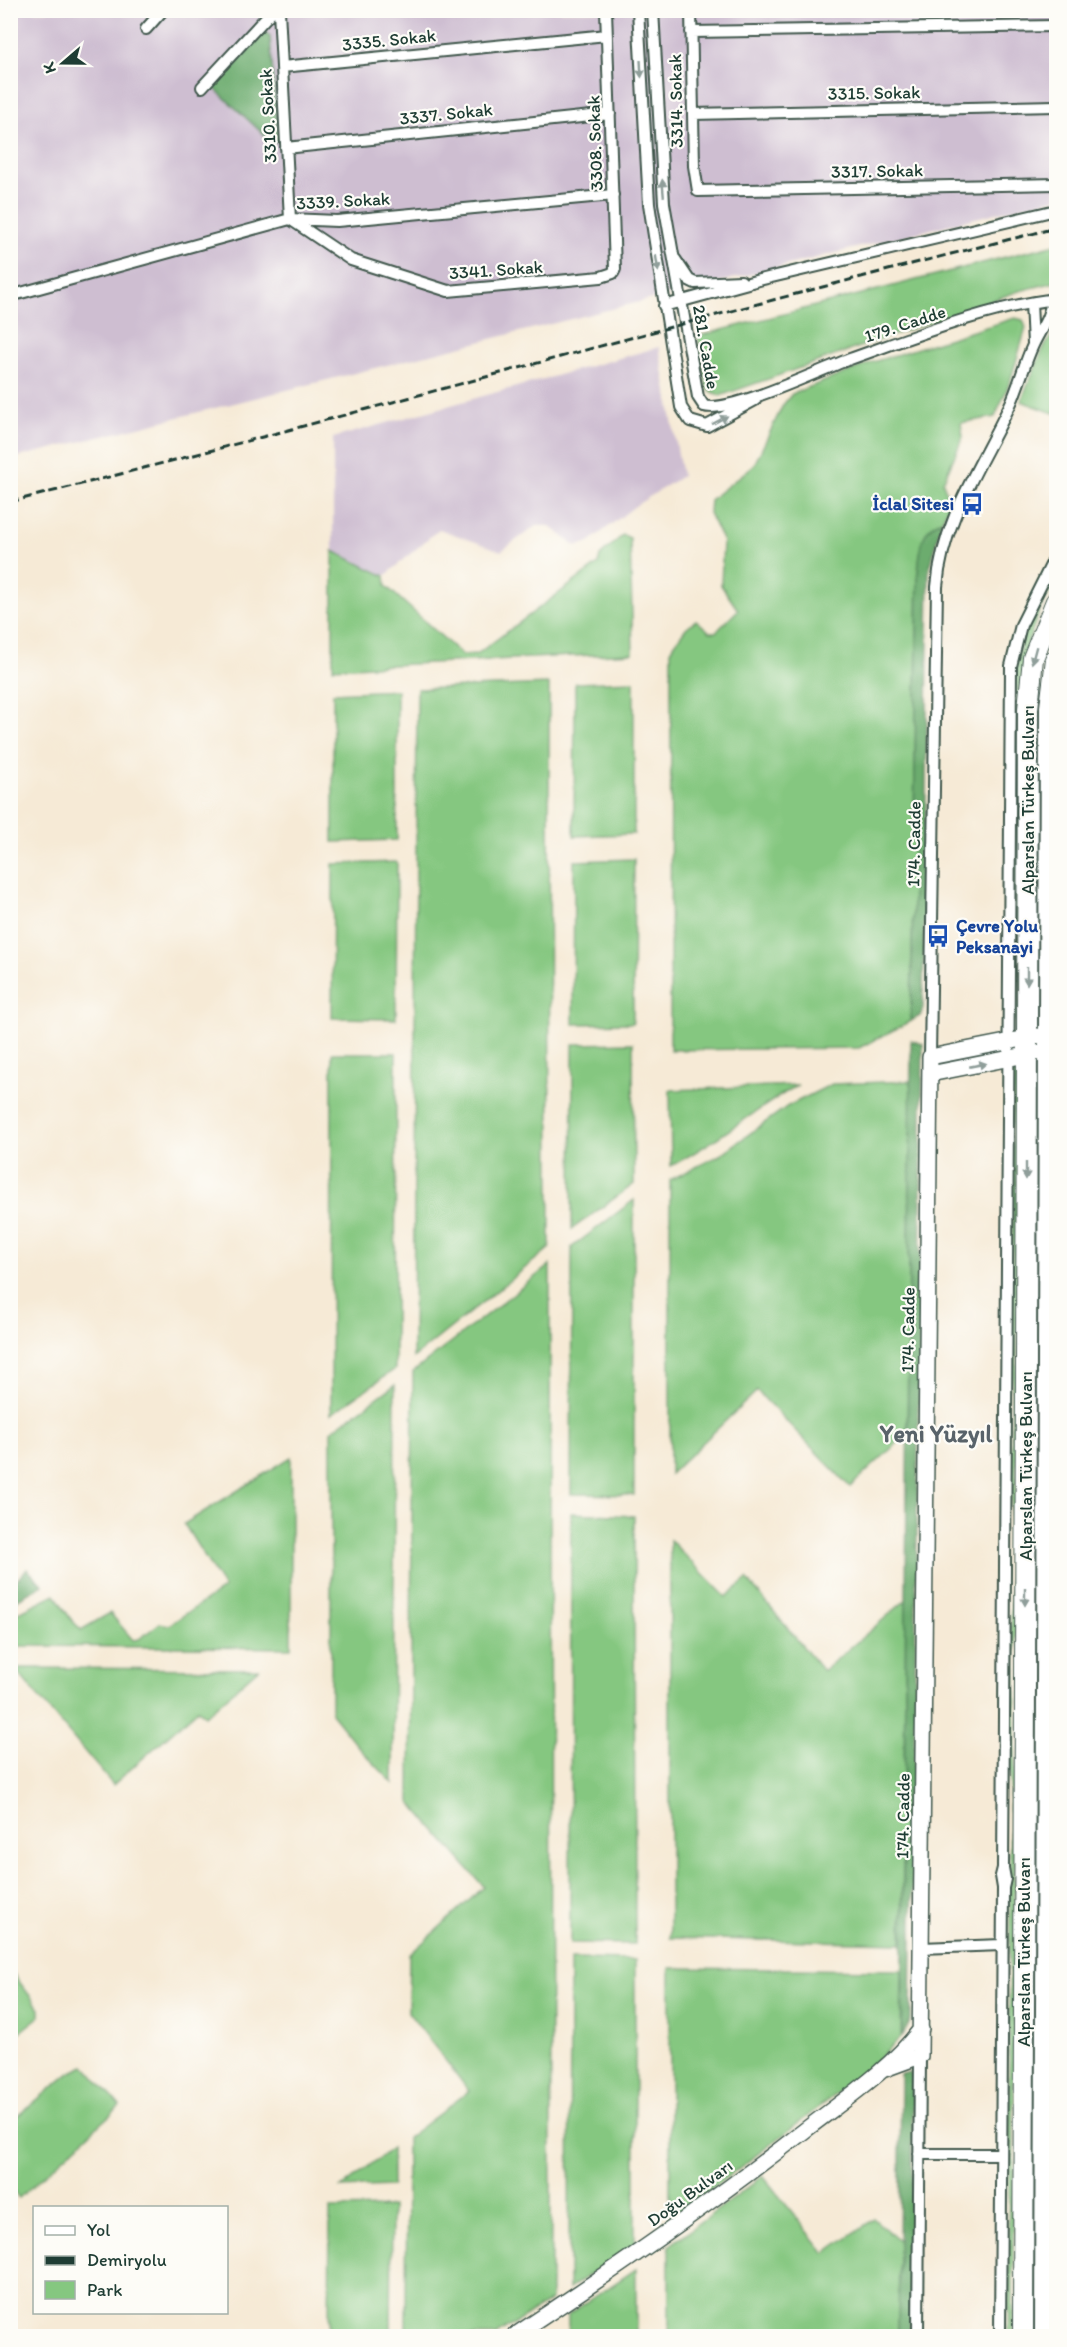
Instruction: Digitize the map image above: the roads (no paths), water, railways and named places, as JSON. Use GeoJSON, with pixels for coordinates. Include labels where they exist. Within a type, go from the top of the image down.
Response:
{"type":"FeatureCollection","features":[{"type":"Feature","properties":{"kind":"highway","name":"Alparslan Türkeş Bulvarı"},"geometry":{"type":"LineString","coordinates":[[1023,2337],[1017,1048],[1029,693],[1033,658],[1056,601]]}},
{"type":"Feature","properties":{"kind":"highway","name":"Alparslan Türkeş Bulvarı"},"geometry":{"type":"LineString","coordinates":[[1046,2337],[1051,2260],[1052,1946],[1053,1041],[1050,707],[1056,659]]}},
{"type":"Feature","properties":{"kind":"street"},"geometry":{"type":"LineString","coordinates":[[146,29],[163,10]]}},
{"type":"Feature","properties":{"kind":"street"},"geometry":{"type":"LineString","coordinates":[[202,87],[273,10]]}},
{"type":"Feature","properties":{"kind":"street","name":"3310. Sokak"},"geometry":{"type":"LineString","coordinates":[[279,10],[290,219]]}},
{"type":"Feature","properties":{"kind":"street","name":"3308. Sokak"},"geometry":{"type":"LineString","coordinates":[[606,10],[616,262],[613,273]]}},
{"type":"Feature","properties":{"kind":"street","name":"281. Cadde"},"geometry":{"type":"LineString","coordinates":[[638,10],[649,204],[679,402],[690,421],[703,426],[714,424],[768,392]]}},
{"type":"Feature","properties":{"kind":"street","name":"281. Cadde"},"geometry":{"type":"LineString","coordinates":[[653,10],[662,172],[672,254],[701,404],[714,407],[768,392]]}},
{"type":"Feature","properties":{"kind":"street","name":"3314. Sokak"},"geometry":{"type":"LineString","coordinates":[[691,10],[694,166],[698,191]]}},
{"type":"Feature","properties":{"kind":"street"},"geometry":{"type":"LineString","coordinates":[[691,32],[1056,26]]}},
{"type":"Feature","properties":{"kind":"street","name":"3335. Sokak"},"geometry":{"type":"LineString","coordinates":[[282,68],[607,35]]}},
{"type":"Feature","properties":{"kind":"street","name":"3315. Sokak"},"geometry":{"type":"LineString","coordinates":[[693,114],[1056,106]]}},
{"type":"Feature","properties":{"kind":"street","name":"3337. Sokak"},"geometry":{"type":"LineString","coordinates":[[286,148],[610,114]]}},
{"type":"Feature","properties":{"kind":"street","name":"3317. Sokak"},"geometry":{"type":"LineString","coordinates":[[698,191],[1056,184]]}},
{"type":"Feature","properties":{"kind":"street","name":"3339. Sokak"},"geometry":{"type":"LineString","coordinates":[[10,296],[290,219],[338,221],[613,195]]}},
{"type":"Feature","properties":{"kind":"street"},"geometry":{"type":"LineString","coordinates":[[664,306],[759,280],[1056,210]]}},
{"type":"Feature","properties":{"kind":"street","name":"3341. Sokak"},"geometry":{"type":"LineString","coordinates":[[290,219],[364,266],[448,291],[590,279],[613,273]]}},
{"type":"Feature","properties":{"kind":"street"},"geometry":{"type":"LineString","coordinates":[[672,254],[689,280],[695,283],[759,280]]}},
{"type":"Feature","properties":{"kind":"street"},"geometry":{"type":"LineString","coordinates":[[1033,344],[1049,318],[1054,299]]}},
{"type":"Feature","properties":{"kind":"street","name":"179. Cadde"},"geometry":{"type":"LineString","coordinates":[[768,392],[882,348],[1031,303],[1054,299]]}},
{"type":"Feature","properties":{"kind":"street"},"geometry":{"type":"LineString","coordinates":[[1031,303],[1033,344]]}},
{"type":"Feature","properties":{"kind":"street","name":"174. Cadde"},"geometry":{"type":"LineString","coordinates":[[918,2337],[930,1057],[939,568],[953,518],[1011,402],[1033,344]]}},
{"type":"Feature","properties":{"kind":"street"},"geometry":{"type":"LineString","coordinates":[[1000,2337],[1003,1888],[1000,1876],[1003,1868],[1017,1048],[1011,666],[1021,625],[1056,555]]}},
{"type":"Feature","properties":{"kind":"street"},"geometry":{"type":"LineString","coordinates":[[930,1057],[1017,1048],[1053,1041]]}},
{"type":"Feature","properties":{"kind":"street"},"geometry":{"type":"LineString","coordinates":[[930,1074],[1017,1048]]}},
{"type":"Feature","properties":{"kind":"street"},"geometry":{"type":"LineString","coordinates":[[921,1948],[1002,1945]]}},
{"type":"Feature","properties":{"kind":"street","name":"Doğu Bulvarı"},"geometry":{"type":"LineString","coordinates":[[514,2337],[707,2205],[882,2070],[921,2029]]}},
{"type":"Feature","properties":{"kind":"street","name":"Doğu Bulvarı"},"geometry":{"type":"LineString","coordinates":[[882,2070],[920,2056]]}},
{"type":"Feature","properties":{"kind":"street"},"geometry":{"type":"LineString","coordinates":[[919,2154],[1001,2154]]}},
{"type":"Feature","properties":{"kind":"railway"},"geometry":{"type":"LineString","coordinates":[[10,502],[794,294],[1056,228]]}},
{"type":"Feature","properties":{"kind":"place","name":"İclal Sitesi"},"geometry":{"type":"Point","coordinates":[972,504]}},
{"type":"Feature","properties":{"kind":"place","name":"Çevre Yolu Peksanayi"},"geometry":{"type":"Point","coordinates":[938,936]}},
{"type":"Feature","properties":{"kind":"district","name":"Yeni Yüzyıl"},"geometry":{"type":"Point","coordinates":[936,1433]}}]}
